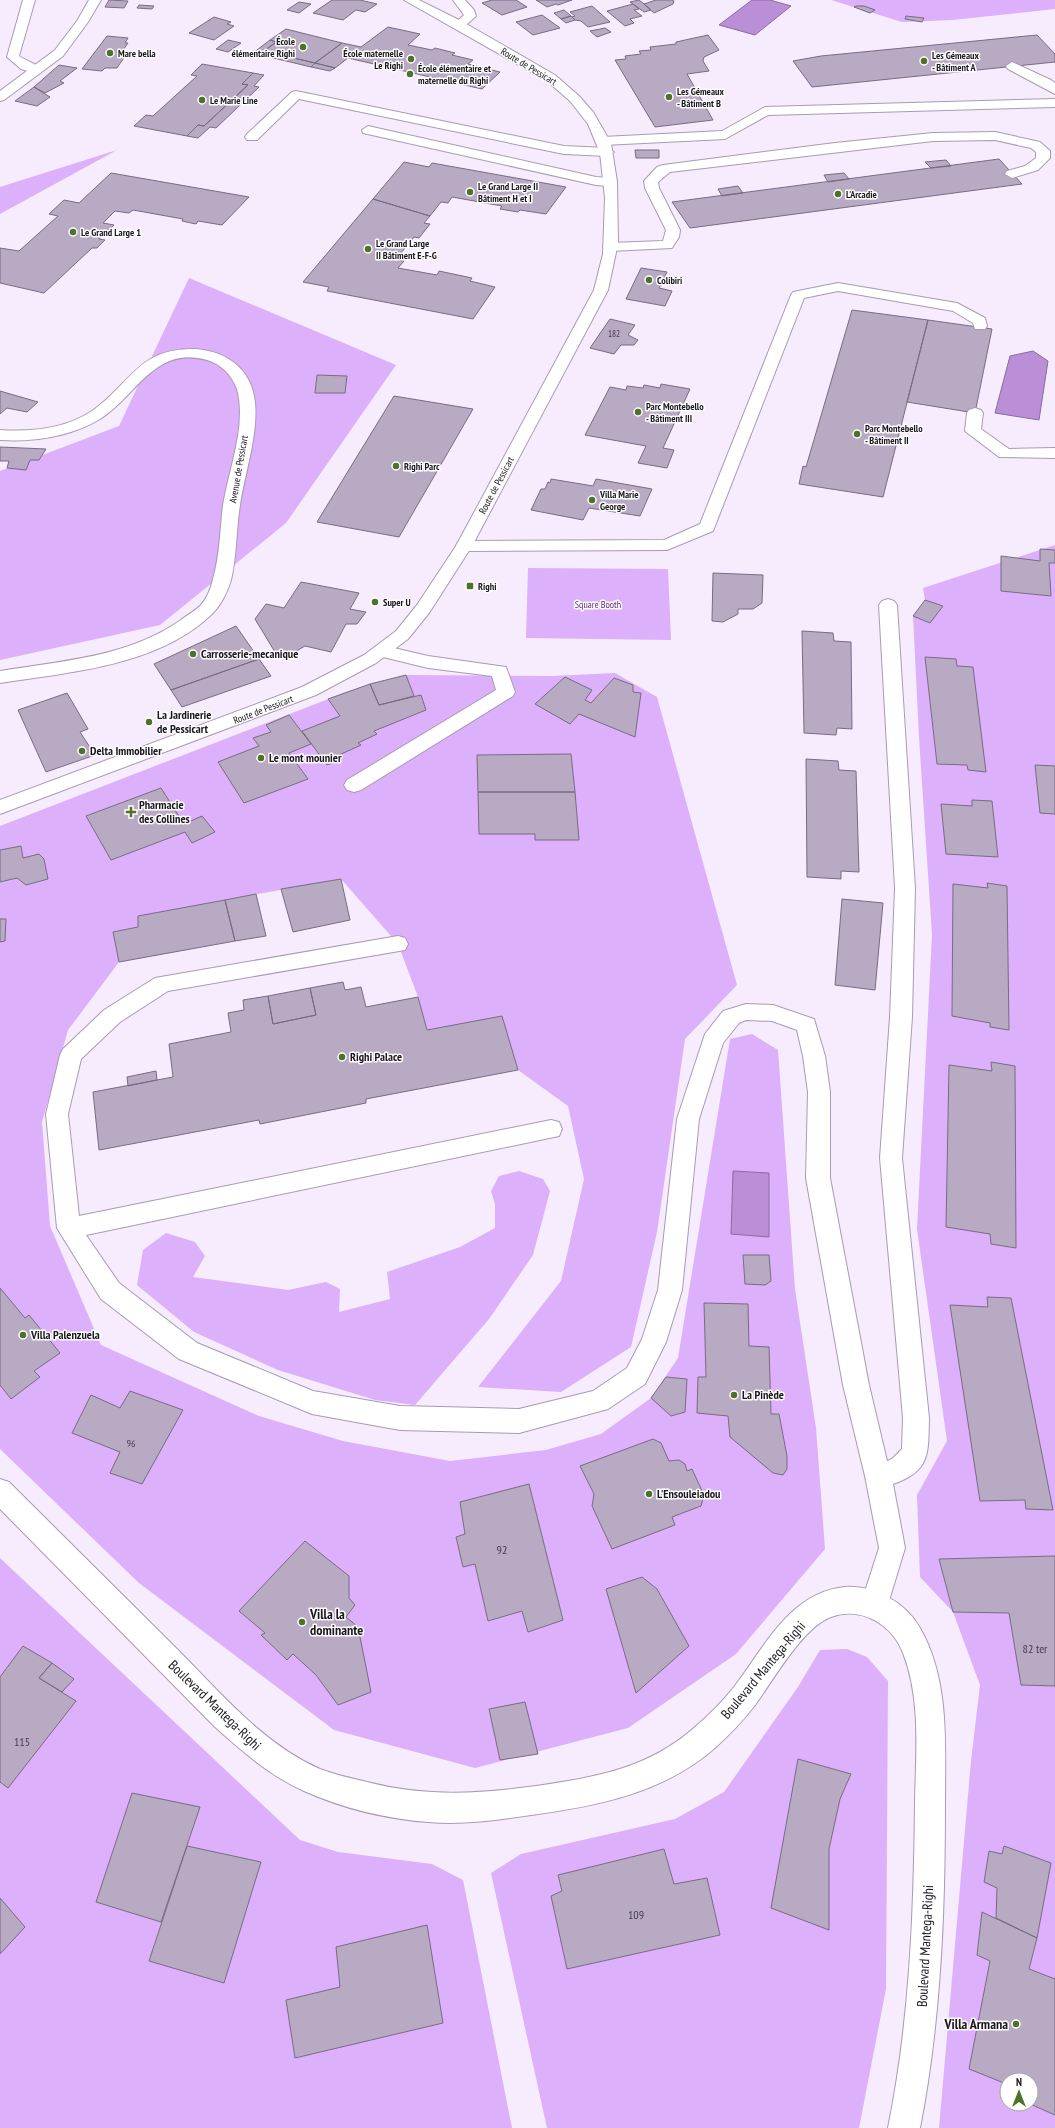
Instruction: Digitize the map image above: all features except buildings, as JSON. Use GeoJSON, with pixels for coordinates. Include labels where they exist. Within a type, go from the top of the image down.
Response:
{"type":"FeatureCollection","features":[{"type":"Feature","properties":{"kind":"street"},"geometry":{"type":"LineString","coordinates":[[29,0],[13,57],[25,66],[37,70]]}},
{"type":"Feature","properties":{"kind":"street"},"geometry":{"type":"LineString","coordinates":[[0,97],[59,53],[71,39],[95,0]]}},
{"type":"Feature","properties":{"kind":"street","name":"Route de Pessicart"},"geometry":{"type":"LineString","coordinates":[[0,807],[309,691],[354,669],[402,635],[423,610],[464,546],[601,290],[610,247],[610,182],[605,146],[590,118],[564,88],[525,62],[459,25],[410,0]]}},
{"type":"Feature","properties":{"kind":"street"},"geometry":{"type":"LineString","coordinates":[[458,0],[468,10],[470,16],[459,25]]}},
{"type":"Feature","properties":{"kind":"street"},"geometry":{"type":"LineString","coordinates":[[1012,66],[1047,83],[1055,90]]}},
{"type":"Feature","properties":{"kind":"street"},"geometry":{"type":"LineString","coordinates":[[252,137],[296,95],[564,150],[725,135],[765,111],[1055,102]]}},
{"type":"Feature","properties":{"kind":"street"},"geometry":{"type":"LineString","coordinates":[[368,130],[596,181],[610,182]]}},
{"type":"Feature","properties":{"kind":"street"},"geometry":{"type":"LineString","coordinates":[[610,247],[666,245],[672,237],[673,230],[652,188],[651,181],[662,170],[668,168],[835,147],[933,137],[995,136],[1035,145],[1042,151],[1043,158],[1038,165],[1028,171],[1012,174]]}},
{"type":"Feature","properties":{"kind":"street"},"geometry":{"type":"LineString","coordinates":[[464,546],[667,545],[707,527],[798,295],[838,287],[957,307],[980,322],[980,326]]}},
{"type":"Feature","properties":{"kind":"street","name":"Avenue de Pessicart"},"geometry":{"type":"LineString","coordinates":[[0,435],[19,437],[48,433],[77,424],[96,415],[114,400],[142,369],[159,359],[183,354],[209,356],[229,365],[239,374],[246,396],[244,444],[232,504],[222,581],[210,606],[184,627],[156,643],[118,656],[0,677]]}},
{"type":"Feature","properties":{"kind":"street"},"geometry":{"type":"LineString","coordinates":[[975,413],[974,431],[1005,454],[1055,453]]}},
{"type":"Feature","properties":{"kind":"street"},"geometry":{"type":"LineString","coordinates":[[878,1476],[900,1469],[915,1454],[916,1418],[891,1158],[901,1017],[905,888],[888,605]]}},
{"type":"Feature","properties":{"kind":"street"},"geometry":{"type":"LineString","coordinates":[[354,785],[506,692],[500,671],[428,662],[381,651]]}},
{"type":"Feature","properties":{"kind":"street"},"geometry":{"type":"LineString","coordinates":[[398,944],[163,984],[112,1016],[71,1055],[58,1114],[70,1228],[110,1291],[188,1352],[312,1402],[400,1418],[518,1421],[599,1400],[636,1376],[656,1335],[670,1290],[688,1119],[713,1040],[731,1017],[746,1012],[773,1013],[806,1025],[814,1056],[819,1092],[818,1178],[856,1384],[878,1476],[892,1548],[875,1604]]}},
{"type":"Feature","properties":{"kind":"street"},"geometry":{"type":"LineString","coordinates":[[70,1228],[550,1129]]}},
{"type":"Feature","properties":{"kind":"street","name":"Boulevard Mantega-Righi"},"geometry":{"type":"LineString","coordinates":[[0,1491],[224,1717],[262,1750],[289,1768],[314,1781],[334,1788],[384,1801],[432,1808],[467,1808],[523,1802],[594,1790],[645,1775],[685,1753],[714,1729],[740,1701],[784,1641],[806,1618],[825,1605],[837,1602],[859,1600],[875,1604],[894,1615],[902,1623],[916,1649],[924,1675],[930,1734],[930,1847],[924,1991],[916,2066],[904,2128]]}},
{"type":"Feature","properties":{"kind":"green space"},"geometry":{"type":"Polygon","coordinates":[[[831,0],[1055,0],[1055,9],[953,20],[902,22],[831,0]]]}},
{"type":"Feature","properties":{"kind":"green space"},"geometry":{"type":"Polygon","coordinates":[[[117,150],[0,214],[0,187],[117,150]]]}},
{"type":"Feature","properties":{"kind":"green space"},"geometry":{"type":"Polygon","coordinates":[[[189,278],[396,365],[286,523],[160,625],[0,660],[0,471],[119,426],[189,278]]]}},
{"type":"Feature","properties":{"kind":"green space"},"geometry":{"type":"Polygon","coordinates":[[[1055,545],[1055,2128],[939,2128],[971,1761],[980,1685],[953,1612],[920,1577],[917,1495],[947,1441],[917,1229],[932,935],[919,737],[913,616],[925,600],[923,588],[1055,545]]]}},
{"type":"Feature","properties":{"kind":"green space","name":"Square Booth"},"geometry":{"type":"Polygon","coordinates":[[[528,568],[668,569],[671,640],[526,638],[528,568]]]}},
{"type":"Feature","properties":{"kind":"green space"},"geometry":{"type":"Polygon","coordinates":[[[615,673],[657,697],[737,985],[685,1039],[657,1232],[631,1347],[561,1392],[478,1387],[561,1281],[584,1179],[568,1106],[518,1070],[427,1030],[418,997],[398,944],[341,879],[138,916],[138,927],[114,932],[119,962],[68,1030],[42,1122],[50,1226],[101,1345],[259,1416],[343,1441],[450,1461],[546,1450],[601,1434],[651,1398],[678,1358],[730,1039],[752,1034],[778,1050],[795,1289],[816,1428],[825,1549],[736,1654],[628,1728],[475,1768],[334,1730],[139,1583],[0,1449],[0,826],[349,691],[406,675],[553,676],[615,673]]]}},
{"type":"Feature","properties":{"kind":"green space"},"geometry":{"type":"Polygon","coordinates":[[[519,1171],[543,1179],[550,1191],[533,1255],[489,1319],[415,1405],[375,1400],[278,1370],[194,1332],[137,1285],[143,1250],[166,1233],[195,1242],[205,1256],[193,1277],[288,1290],[326,1282],[340,1289],[339,1312],[390,1299],[387,1272],[460,1247],[495,1228],[495,1204],[491,1191],[499,1176],[519,1171]]]}},
{"type":"Feature","properties":{"kind":"green space"},"geometry":{"type":"Polygon","coordinates":[[[0,1558],[300,1840],[338,1852],[432,1864],[463,1880],[512,2128],[0,2128],[0,1558]]]}},
{"type":"Feature","properties":{"kind":"green space"},"geometry":{"type":"Polygon","coordinates":[[[847,1649],[867,1657],[888,1681],[886,1989],[859,2128],[547,2128],[491,1873],[521,1854],[675,1819],[724,1792],[798,1687],[820,1650],[847,1649]]]}},
{"type":"Feature","properties":{"kind":"shaded area"},"geometry":{"type":"Polygon","coordinates":[[[752,0],[770,0],[791,6],[755,35],[719,25],[752,0]]]}},
{"type":"Feature","properties":{"kind":"shaded area"},"geometry":{"type":"Polygon","coordinates":[[[1033,351],[1048,361],[1039,420],[995,413],[1010,356],[1033,351]]]}},
{"type":"Feature","properties":{"kind":"shaded area"},"geometry":{"type":"Polygon","coordinates":[[[733,1171],[769,1173],[769,1237],[731,1234],[733,1171]]]}},
{"type":"Feature","properties":{"kind":"place","name":"École élémentaire Righi"},"geometry":{"type":"Point","coordinates":[303,47]}},
{"type":"Feature","properties":{"kind":"place","name":"Mare bella"},"geometry":{"type":"Point","coordinates":[110,53]}},
{"type":"Feature","properties":{"kind":"place","name":"École maternelle Le Righi"},"geometry":{"type":"Point","coordinates":[411,59]}},
{"type":"Feature","properties":{"kind":"place","name":"Les Gémeaux - Bâtiment A"},"geometry":{"type":"Point","coordinates":[924,61]}},
{"type":"Feature","properties":{"kind":"place","name":"École élémentaire et maternelle du Righi"},"geometry":{"type":"Point","coordinates":[410,74]}},
{"type":"Feature","properties":{"kind":"place","name":"Les Gémeaux - Bâtiment B"},"geometry":{"type":"Point","coordinates":[669,97]}},
{"type":"Feature","properties":{"kind":"place","name":"Le Marie Line"},"geometry":{"type":"Point","coordinates":[202,100]}},
{"type":"Feature","properties":{"kind":"place","name":"Le Grand Large II Bâtiment H et I"},"geometry":{"type":"Point","coordinates":[470,192]}},
{"type":"Feature","properties":{"kind":"place","name":"L'Arcadie"},"geometry":{"type":"Point","coordinates":[838,194]}},
{"type":"Feature","properties":{"kind":"place","name":"Le Grand Large 1"},"geometry":{"type":"Point","coordinates":[73,232]}},
{"type":"Feature","properties":{"kind":"place","name":"Le Grand Large II Bâtiment E-F-G"},"geometry":{"type":"Point","coordinates":[368,249]}},
{"type":"Feature","properties":{"kind":"place","name":"Colibiri"},"geometry":{"type":"Point","coordinates":[649,280]}},
{"type":"Feature","properties":{"kind":"place","name":"Parc Montebello - Bâtiment III"},"geometry":{"type":"Point","coordinates":[638,412]}},
{"type":"Feature","properties":{"kind":"place","name":"Parc Montebello - Bâtiment II"},"geometry":{"type":"Point","coordinates":[857,434]}},
{"type":"Feature","properties":{"kind":"place","name":"Righi Parc"},"geometry":{"type":"Point","coordinates":[396,466]}},
{"type":"Feature","properties":{"kind":"place","name":"Villa Marie George"},"geometry":{"type":"Point","coordinates":[592,500]}},
{"type":"Feature","properties":{"kind":"place","name":"Righi"},"geometry":{"type":"Point","coordinates":[470,586]}},
{"type":"Feature","properties":{"kind":"place","name":"Super U"},"geometry":{"type":"Point","coordinates":[375,602]}},
{"type":"Feature","properties":{"kind":"place","name":"Carrosserie-mecanique"},"geometry":{"type":"Point","coordinates":[193,654]}},
{"type":"Feature","properties":{"kind":"place","name":"La Jardinerie de Pessicart"},"geometry":{"type":"Point","coordinates":[149,722]}},
{"type":"Feature","properties":{"kind":"place","name":"Delta Immobilier"},"geometry":{"type":"Point","coordinates":[82,751]}},
{"type":"Feature","properties":{"kind":"place","name":"Le mont mounier"},"geometry":{"type":"Point","coordinates":[261,758]}},
{"type":"Feature","properties":{"kind":"place","name":"Pharmacie des Collines"},"geometry":{"type":"Point","coordinates":[131,812]}},
{"type":"Feature","properties":{"kind":"place","name":"Righi Palace"},"geometry":{"type":"Point","coordinates":[342,1057]}},
{"type":"Feature","properties":{"kind":"place","name":"Villa Palenzuela"},"geometry":{"type":"Point","coordinates":[23,1335]}},
{"type":"Feature","properties":{"kind":"place","name":"La Pinède"},"geometry":{"type":"Point","coordinates":[734,1395]}},
{"type":"Feature","properties":{"kind":"place","name":"L'Ensouleiadou"},"geometry":{"type":"Point","coordinates":[649,1494]}},
{"type":"Feature","properties":{"kind":"place","name":"Villa la dominante"},"geometry":{"type":"Point","coordinates":[302,1622]}},
{"type":"Feature","properties":{"kind":"place","name":"Villa Armana"},"geometry":{"type":"Point","coordinates":[1016,2024]}}]}
